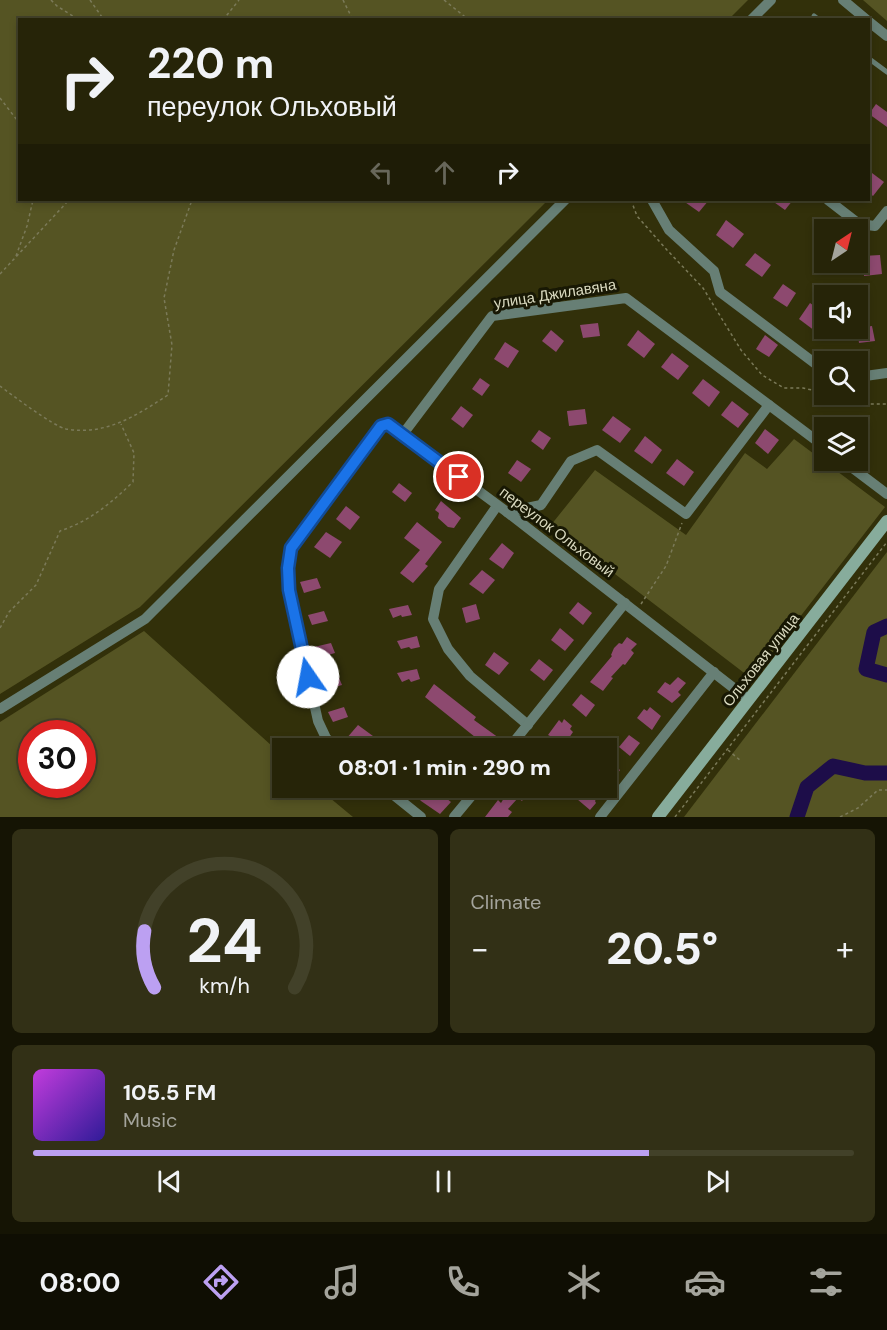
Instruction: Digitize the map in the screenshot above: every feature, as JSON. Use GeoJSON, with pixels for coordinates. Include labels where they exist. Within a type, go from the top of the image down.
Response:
{"type":"FeatureCollection","features":[{"type":"Feature","properties":{"kind":"main road","name":"Ольховая улица"},"geometry":{"type":"LineString","coordinates":[[658,817],[887,521]]}},
{"type":"Feature","properties":{"kind":"street"},"geometry":{"type":"LineString","coordinates":[[753,18],[771,0]]}},
{"type":"Feature","properties":{"kind":"street"},"geometry":{"type":"LineString","coordinates":[[843,0],[866,18]]}},
{"type":"Feature","properties":{"kind":"street"},"geometry":{"type":"LineString","coordinates":[[870,22],[887,36]]}},
{"type":"Feature","properties":{"kind":"street"},"geometry":{"type":"LineString","coordinates":[[0,709],[145,620],[565,201]]}},
{"type":"Feature","properties":{"kind":"street"},"geometry":{"type":"LineString","coordinates":[[653,201],[669,231],[714,271],[720,292],[814,363]]}},
{"type":"Feature","properties":{"kind":"street"},"geometry":{"type":"LineString","coordinates":[[829,201],[859,224],[875,226],[887,211]]}},
{"type":"Feature","properties":{"kind":"street","name":"улица Джилавяна"},"geometry":{"type":"LineString","coordinates":[[403,434],[492,316],[627,298],[814,439]]}},
{"type":"Feature","properties":{"kind":"street"},"geometry":{"type":"LineString","coordinates":[[868,376],[887,373]]}},
{"type":"Feature","properties":{"kind":"street"},"geometry":{"type":"LineString","coordinates":[[528,725],[470,676],[448,649],[433,619],[439,589],[502,509],[541,505],[571,461],[597,450],[686,514],[769,405]]}},
{"type":"Feature","properties":{"kind":"street","name":"переулок Ольховый"},"geometry":{"type":"LineString","coordinates":[[326,738],[318,721],[289,590],[288,568],[291,548],[381,426],[388,424],[749,700]]}},
{"type":"Feature","properties":{"kind":"street"},"geometry":{"type":"LineString","coordinates":[[857,471],[887,494]]}},
{"type":"Feature","properties":{"kind":"street"},"geometry":{"type":"LineString","coordinates":[[517,738],[624,603]]}},
{"type":"Feature","properties":{"kind":"street"},"geometry":{"type":"LineString","coordinates":[[600,817],[714,672]]}},
{"type":"Feature","properties":{"kind":"street"},"geometry":{"type":"LineString","coordinates":[[397,798],[421,817]]}},
{"type":"Feature","properties":{"kind":"street"},"geometry":{"type":"LineString","coordinates":[[454,817],[470,798]]}},
{"type":"Feature","properties":{"kind":"lane"},"geometry":{"type":"LineString","coordinates":[[870,59],[887,72]]}},
{"type":"Feature","properties":{"kind":"path"},"geometry":{"type":"LineString","coordinates":[[51,0],[76,18]]}},
{"type":"Feature","properties":{"kind":"path"},"geometry":{"type":"LineString","coordinates":[[90,0],[103,18]]}},
{"type":"Feature","properties":{"kind":"path"},"geometry":{"type":"LineString","coordinates":[[225,18],[239,0]]}},
{"type":"Feature","properties":{"kind":"path"},"geometry":{"type":"LineString","coordinates":[[343,0],[352,18]]}},
{"type":"Feature","properties":{"kind":"path"},"geometry":{"type":"LineString","coordinates":[[444,0],[466,18]]}},
{"type":"Feature","properties":{"kind":"path"},"geometry":{"type":"LineString","coordinates":[[0,98],[18,121]]}},
{"type":"Feature","properties":{"kind":"path"},"geometry":{"type":"LineString","coordinates":[[15,258],[27,226],[33,201]]}},
{"type":"Feature","properties":{"kind":"path"},"geometry":{"type":"LineString","coordinates":[[0,274],[68,201]]}},
{"type":"Feature","properties":{"kind":"path"},"geometry":{"type":"LineString","coordinates":[[0,386],[17,400],[64,429],[97,429],[121,423],[138,415],[168,394],[172,345],[164,298],[174,250],[192,201]]}},
{"type":"Feature","properties":{"kind":"path"},"geometry":{"type":"LineString","coordinates":[[631,201],[637,216],[703,288],[741,350],[762,375],[784,388],[814,390]]}},
{"type":"Feature","properties":{"kind":"path"},"geometry":{"type":"LineString","coordinates":[[868,404],[887,404]]}},
{"type":"Feature","properties":{"kind":"path"},"geometry":{"type":"LineString","coordinates":[[0,628],[9,612],[36,585],[60,531],[79,525],[107,507],[133,482],[134,453],[121,423]]}},
{"type":"Feature","properties":{"kind":"path"},"geometry":{"type":"LineString","coordinates":[[636,612],[666,566],[686,514]]}},
{"type":"Feature","properties":{"kind":"path"},"geometry":{"type":"LineString","coordinates":[[675,817],[887,542]]}},
{"type":"Feature","properties":{"kind":"path"},"geometry":{"type":"LineString","coordinates":[[727,749],[741,761]]}},
{"type":"Feature","properties":{"kind":"path"},"geometry":{"type":"LineString","coordinates":[[840,817],[858,808],[878,790],[887,790]]}},
{"type":"Feature","properties":{"kind":"shaded area"},"geometry":{"type":"Polygon","coordinates":[[[0,0],[748,0],[730,18],[18,18],[18,201],[547,201],[140,607],[0,694],[0,0]]]}},
{"type":"Feature","properties":{"kind":"shaded area"},"geometry":{"type":"Polygon","coordinates":[[[863,0],[887,0],[887,21],[863,0]]]}},
{"type":"Feature","properties":{"kind":"shaded area"},"geometry":{"type":"Polygon","coordinates":[[[794,439],[814,454],[814,471],[837,471],[885,507],[752,679],[551,525],[595,470],[686,535],[745,453],[767,469],[794,439]]]}},
{"type":"Feature","properties":{"kind":"shaded area"},"geometry":{"type":"Polygon","coordinates":[[[887,552],[887,817],[684,817],[887,552]]]}},
{"type":"Feature","properties":{"kind":"shaded area"},"geometry":{"type":"Polygon","coordinates":[[[144,631],[272,746],[272,798],[330,798],[353,817],[0,817],[0,722],[144,631]]]}},
{"type":"Feature","properties":{"kind":"building"},"geometry":{"type":"Polygon","coordinates":[[[876,104],[887,112],[887,127],[870,115],[876,104]]]}},
{"type":"Feature","properties":{"kind":"building"},"geometry":{"type":"Polygon","coordinates":[[[870,172],[884,182],[873,196],[870,194],[870,172]]]}},
{"type":"Feature","properties":{"kind":"building"},"geometry":{"type":"Polygon","coordinates":[[[683,201],[708,201],[699,212],[683,201]]]}},
{"type":"Feature","properties":{"kind":"building"},"geometry":{"type":"Polygon","coordinates":[[[772,201],[792,201],[785,210],[772,201]]]}},
{"type":"Feature","properties":{"kind":"building"},"geometry":{"type":"Polygon","coordinates":[[[726,220],[744,234],[733,248],[716,235],[726,220]]]}},
{"type":"Feature","properties":{"kind":"building"},"geometry":{"type":"Polygon","coordinates":[[[755,253],[771,265],[762,277],[745,265],[755,253]]]}},
{"type":"Feature","properties":{"kind":"building"},"geometry":{"type":"Polygon","coordinates":[[[880,255],[882,274],[864,276],[864,273],[868,273],[868,256],[880,255]]]}},
{"type":"Feature","properties":{"kind":"building"},"geometry":{"type":"Polygon","coordinates":[[[783,284],[796,293],[787,307],[773,298],[783,284]]]}},
{"type":"Feature","properties":{"kind":"building"},"geometry":{"type":"Polygon","coordinates":[[[810,303],[814,306],[814,330],[799,319],[810,303]]]}},
{"type":"Feature","properties":{"kind":"building"},"geometry":{"type":"Polygon","coordinates":[[[598,323],[600,336],[583,338],[580,325],[598,323]]]}},
{"type":"Feature","properties":{"kind":"building"},"geometry":{"type":"Polygon","coordinates":[[[872,326],[875,341],[859,343],[858,339],[868,339],[868,327],[872,326]]]}},
{"type":"Feature","properties":{"kind":"building"},"geometry":{"type":"Polygon","coordinates":[[[551,330],[564,341],[556,352],[542,341],[551,330]]]}},
{"type":"Feature","properties":{"kind":"building"},"geometry":{"type":"Polygon","coordinates":[[[638,330],[655,344],[644,358],[627,345],[638,330]]]}},
{"type":"Feature","properties":{"kind":"building"},"geometry":{"type":"Polygon","coordinates":[[[765,335],[778,345],[769,357],[756,349],[765,335]]]}},
{"type":"Feature","properties":{"kind":"building"},"geometry":{"type":"Polygon","coordinates":[[[505,342],[519,351],[508,368],[494,359],[505,342]]]}},
{"type":"Feature","properties":{"kind":"building"},"geometry":{"type":"Polygon","coordinates":[[[672,353],[689,366],[678,380],[661,367],[672,353]]]}},
{"type":"Feature","properties":{"kind":"building"},"geometry":{"type":"Polygon","coordinates":[[[480,378],[490,385],[482,396],[472,389],[480,378]]]}},
{"type":"Feature","properties":{"kind":"building"},"geometry":{"type":"Polygon","coordinates":[[[703,379],[720,392],[709,407],[692,393],[703,379]]]}},
{"type":"Feature","properties":{"kind":"building"},"geometry":{"type":"Polygon","coordinates":[[[732,401],[749,414],[738,428],[721,415],[732,401]]]}},
{"type":"Feature","properties":{"kind":"building"},"geometry":{"type":"Polygon","coordinates":[[[461,406],[473,415],[463,428],[451,419],[461,406]]]}},
{"type":"Feature","properties":{"kind":"building"},"geometry":{"type":"Polygon","coordinates":[[[585,409],[587,424],[569,426],[567,411],[585,409]]]}},
{"type":"Feature","properties":{"kind":"building"},"geometry":{"type":"Polygon","coordinates":[[[613,416],[631,429],[620,443],[602,430],[613,416]]]}},
{"type":"Feature","properties":{"kind":"building"},"geometry":{"type":"Polygon","coordinates":[[[765,429],[779,440],[768,454],[755,443],[765,429]]]}},
{"type":"Feature","properties":{"kind":"building"},"geometry":{"type":"Polygon","coordinates":[[[539,430],[551,438],[543,450],[531,441],[539,430]]]}},
{"type":"Feature","properties":{"kind":"building"},"geometry":{"type":"Polygon","coordinates":[[[645,436],[662,450],[652,464],[634,451],[645,436]]]}},
{"type":"Feature","properties":{"kind":"building"},"geometry":{"type":"Polygon","coordinates":[[[677,459],[694,472],[684,486],[666,473],[677,459]]]}},
{"type":"Feature","properties":{"kind":"building"},"geometry":{"type":"Polygon","coordinates":[[[517,460],[531,469],[521,482],[508,473],[517,460]]]}},
{"type":"Feature","properties":{"kind":"building"},"geometry":{"type":"Polygon","coordinates":[[[399,483],[412,493],[405,502],[392,492],[399,483]]]}},
{"type":"Feature","properties":{"kind":"building"},"geometry":{"type":"Polygon","coordinates":[[[441,501],[461,518],[454,528],[448,527],[438,518],[439,513],[435,510],[441,501]]]}},
{"type":"Feature","properties":{"kind":"building"},"geometry":{"type":"Polygon","coordinates":[[[346,506],[360,517],[350,530],[336,519],[346,506]]]}},
{"type":"Feature","properties":{"kind":"building"},"geometry":{"type":"Polygon","coordinates":[[[417,522],[442,542],[425,564],[428,566],[413,583],[400,573],[420,550],[404,538],[417,522]]]}},
{"type":"Feature","properties":{"kind":"building"},"geometry":{"type":"Polygon","coordinates":[[[326,532],[342,542],[330,558],[314,547],[326,532]]]}},
{"type":"Feature","properties":{"kind":"building"},"geometry":{"type":"Polygon","coordinates":[[[502,543],[514,553],[503,569],[489,559],[502,543]]]}},
{"type":"Feature","properties":{"kind":"building"},"geometry":{"type":"Polygon","coordinates":[[[482,570],[495,580],[483,594],[469,584],[482,570]]]}},
{"type":"Feature","properties":{"kind":"building"},"geometry":{"type":"Polygon","coordinates":[[[317,578],[321,588],[304,593],[300,582],[317,578]]]}},
{"type":"Feature","properties":{"kind":"building"},"geometry":{"type":"Polygon","coordinates":[[[578,602],[592,613],[583,625],[569,613],[578,602]]]}},
{"type":"Feature","properties":{"kind":"building"},"geometry":{"type":"Polygon","coordinates":[[[476,604],[480,619],[466,623],[462,608],[476,604]]]}},
{"type":"Feature","properties":{"kind":"building"},"geometry":{"type":"Polygon","coordinates":[[[408,605],[412,615],[393,618],[389,609],[408,605]]]}},
{"type":"Feature","properties":{"kind":"building"},"geometry":{"type":"Polygon","coordinates":[[[324,611],[328,621],[312,625],[308,615],[324,611]]]}},
{"type":"Feature","properties":{"kind":"building"},"geometry":{"type":"Polygon","coordinates":[[[560,628],[574,640],[565,651],[551,640],[560,628]]]}},
{"type":"Feature","properties":{"kind":"building"},"geometry":{"type":"Polygon","coordinates":[[[417,636],[420,647],[401,649],[397,641],[417,636]]]}},
{"type":"Feature","properties":{"kind":"building"},"geometry":{"type":"Polygon","coordinates":[[[627,637],[637,644],[631,650],[634,653],[625,665],[623,664],[611,677],[613,678],[603,691],[590,682],[612,656],[614,648],[619,643],[622,644],[627,637]]]}},
{"type":"Feature","properties":{"kind":"building"},"geometry":{"type":"Polygon","coordinates":[[[331,643],[335,653],[318,658],[314,647],[331,643]]]}},
{"type":"Feature","properties":{"kind":"building"},"geometry":{"type":"Polygon","coordinates":[[[494,652],[509,663],[499,675],[485,665],[494,652]]]}},
{"type":"Feature","properties":{"kind":"building"},"geometry":{"type":"Polygon","coordinates":[[[539,659],[553,670],[544,681],[530,670],[539,659]]]}},
{"type":"Feature","properties":{"kind":"building"},"geometry":{"type":"Polygon","coordinates":[[[417,669],[420,679],[411,682],[409,679],[402,682],[397,673],[417,669]]]}},
{"type":"Feature","properties":{"kind":"building"},"geometry":{"type":"Polygon","coordinates":[[[338,675],[342,685],[325,690],[321,679],[338,675]]]}},
{"type":"Feature","properties":{"kind":"building"},"geometry":{"type":"Polygon","coordinates":[[[678,677],[686,683],[678,692],[681,695],[672,703],[657,692],[665,682],[670,685],[678,677]]]}},
{"type":"Feature","properties":{"kind":"building"},"geometry":{"type":"Polygon","coordinates":[[[434,684],[476,717],[474,720],[499,738],[474,738],[425,697],[434,684]]]}},
{"type":"Feature","properties":{"kind":"building"},"geometry":{"type":"Polygon","coordinates":[[[581,694],[595,705],[586,717],[572,705],[581,694]]]}},
{"type":"Feature","properties":{"kind":"building"},"geometry":{"type":"Polygon","coordinates":[[[344,707],[348,717],[333,722],[328,712],[344,707]]]}},
{"type":"Feature","properties":{"kind":"building"},"geometry":{"type":"Polygon","coordinates":[[[650,707],[661,716],[652,730],[637,718],[644,709],[647,711],[650,707]]]}},
{"type":"Feature","properties":{"kind":"building"},"geometry":{"type":"Polygon","coordinates":[[[564,719],[572,726],[570,729],[573,732],[569,738],[549,738],[548,735],[559,720],[562,723],[564,719]]]}},
{"type":"Feature","properties":{"kind":"building"},"geometry":{"type":"Polygon","coordinates":[[[358,725],[376,738],[347,738],[358,725]]]}},
{"type":"Feature","properties":{"kind":"building"},"geometry":{"type":"Polygon","coordinates":[[[629,735],[640,743],[630,756],[619,747],[629,735]]]}},
{"type":"Feature","properties":{"kind":"building"},"geometry":{"type":"Polygon","coordinates":[[[418,798],[446,798],[451,802],[440,814],[418,798]]]}},
{"type":"Feature","properties":{"kind":"building"},"geometry":{"type":"Polygon","coordinates":[[[504,798],[518,798],[508,809],[512,812],[508,817],[485,817],[498,800],[501,803],[504,798]]]}},
{"type":"Feature","properties":{"kind":"building"},"geometry":{"type":"Polygon","coordinates":[[[578,798],[597,798],[590,810],[578,798]]]}},
{"type":"Feature","properties":{"kind":"waterway"},"geometry":{"type":"LineString","coordinates":[[887,626],[874,632],[866,669],[887,675]]}},
{"type":"Feature","properties":{"kind":"waterway"},"geometry":{"type":"LineString","coordinates":[[797,817],[807,787],[833,766],[865,773],[887,773]]}},
{"type":"Feature","properties":{"kind":"route"},"geometry":{"type":"LineString","coordinates":[[308,677],[289,590],[288,568],[291,548],[381,426],[388,424],[459,477]]}}]}
